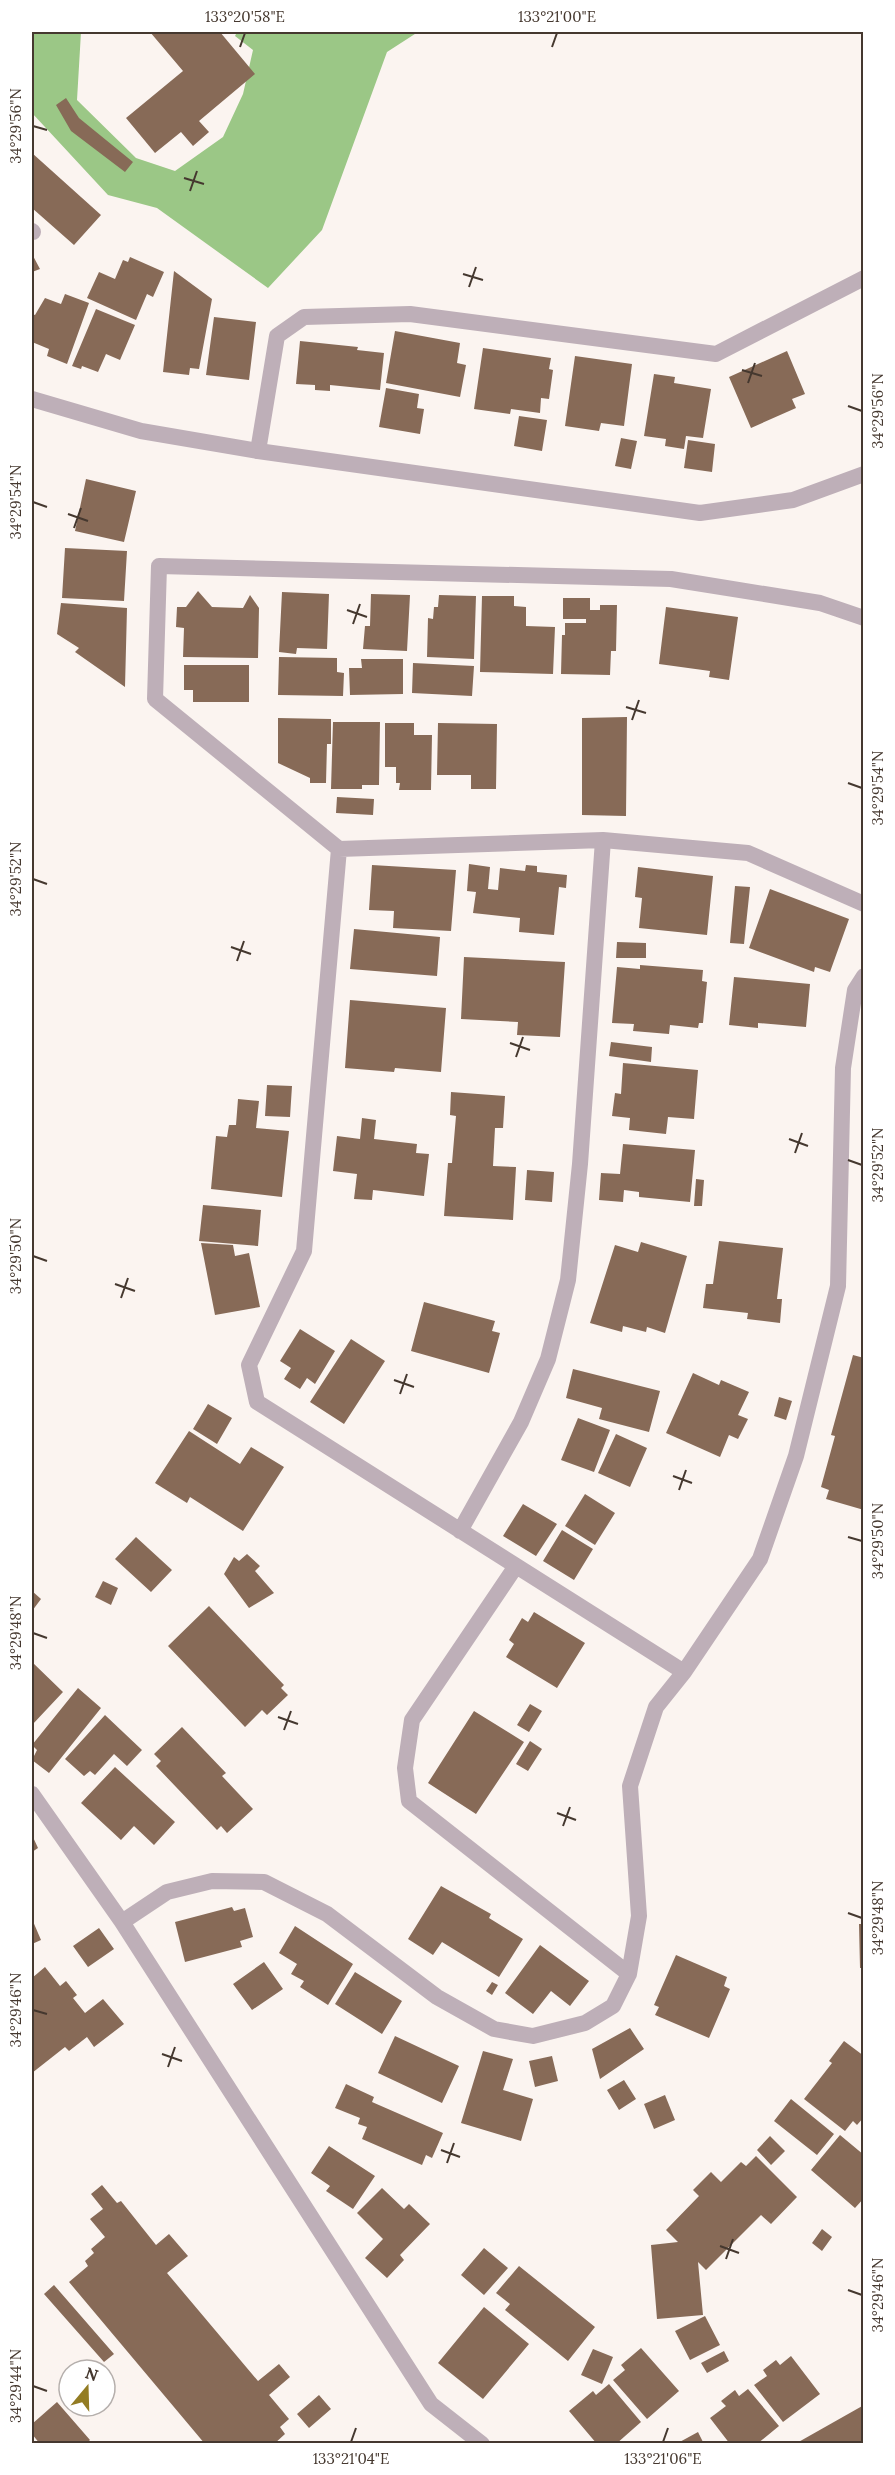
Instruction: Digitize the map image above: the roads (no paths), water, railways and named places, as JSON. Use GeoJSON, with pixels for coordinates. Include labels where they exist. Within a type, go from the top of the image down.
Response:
{"type":"FeatureCollection","features":[{"type":"Feature","properties":{"kind":"street"},"geometry":{"type":"LineString","coordinates":[[258,451],[277,336],[304,316],[410,314],[716,354],[864,278]]}},
{"type":"Feature","properties":{"kind":"street"},"geometry":{"type":"LineString","coordinates":[[32,399],[141,431],[258,451],[700,513],[793,500],[864,474]]}},
{"type":"Feature","properties":{"kind":"street"},"geometry":{"type":"LineString","coordinates":[[864,618],[820,603],[671,579],[159,566],[155,699],[339,849],[603,840],[748,853],[864,904]]}},
{"type":"Feature","properties":{"kind":"street"},"geometry":{"type":"LineString","coordinates":[[460,1531],[521,1422],[548,1359],[568,1280],[580,1164],[603,840]]}},
{"type":"Feature","properties":{"kind":"street"},"geometry":{"type":"LineString","coordinates":[[339,849],[304,1251],[249,1365],[257,1402],[684,1672]]}},
{"type":"Feature","properties":{"kind":"street"},"geometry":{"type":"LineString","coordinates":[[122,1922],[167,1892],[212,1881],[264,1882],[327,1914],[446,2002],[494,2028],[532,2036],[585,2023],[613,2006],[629,1974],[639,1916],[630,1786],[656,1707],[684,1672],[760,1559],[796,1456],[838,1286],[843,1068],[855,990],[864,976]]}},
{"type":"Feature","properties":{"kind":"street"},"geometry":{"type":"LineString","coordinates":[[516,1566],[412,1720],[405,1768],[409,1801],[629,1974]]}},
{"type":"Feature","properties":{"kind":"street"},"geometry":{"type":"LineString","coordinates":[[32,1794],[122,1922],[431,2404],[482,2444]]}}]}
